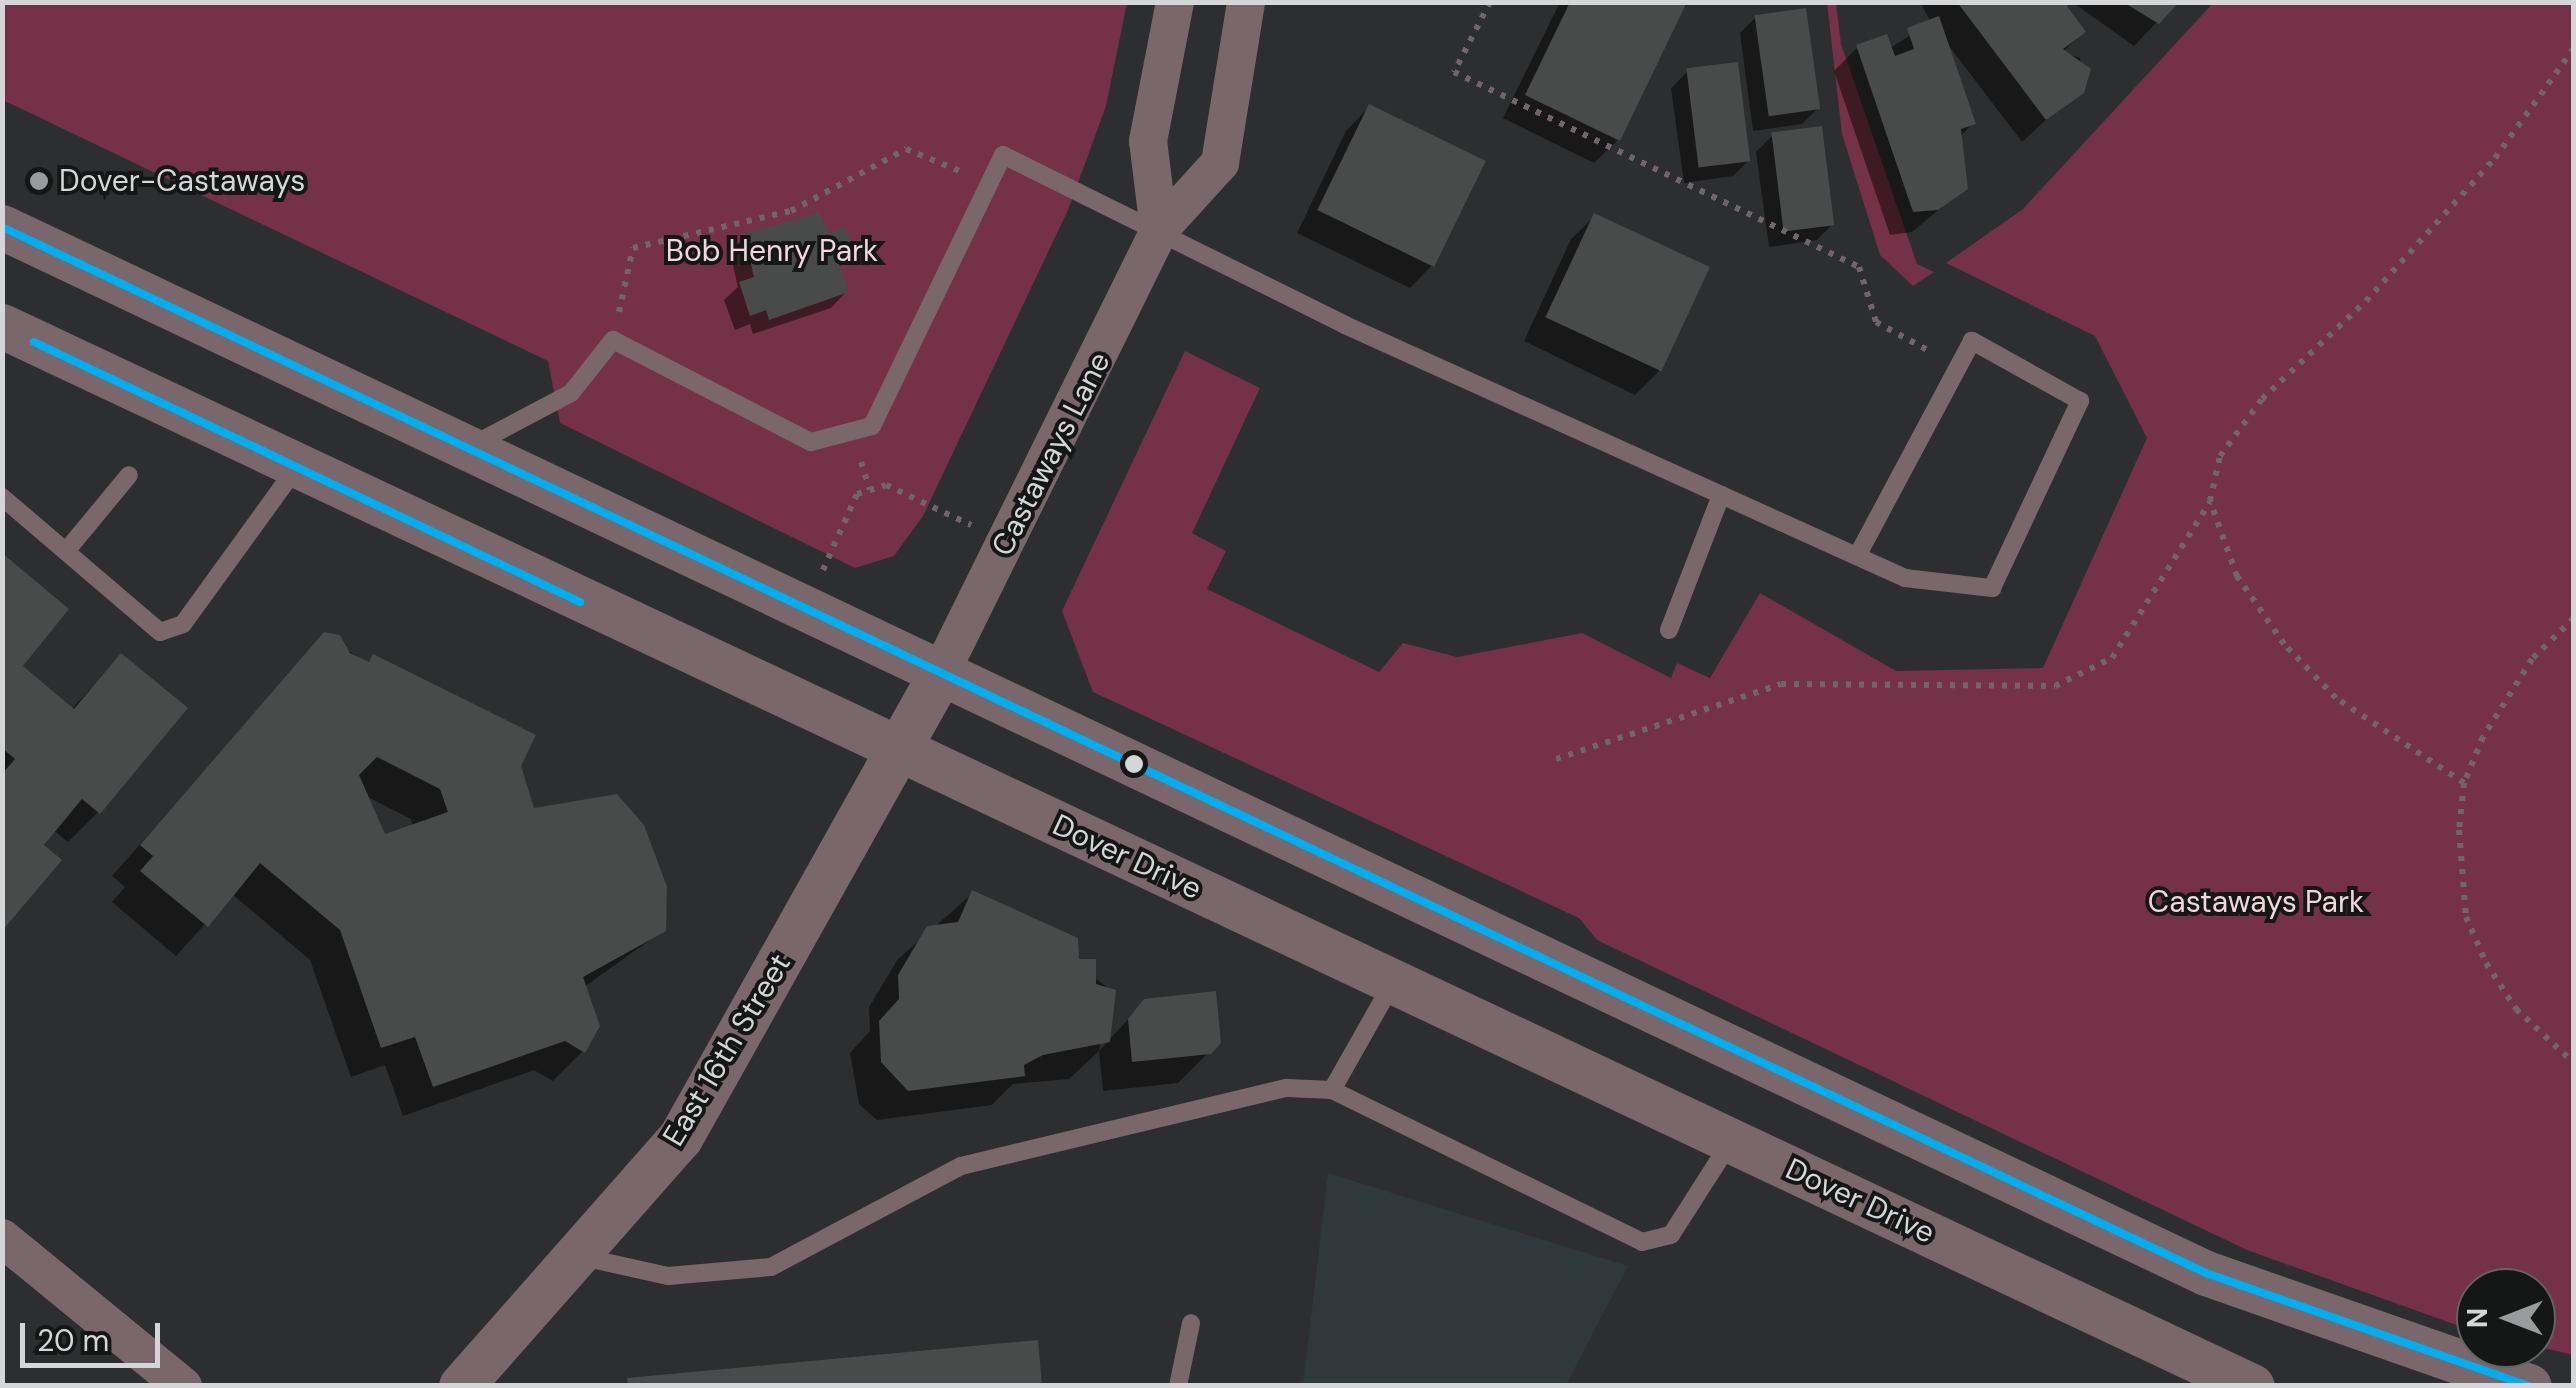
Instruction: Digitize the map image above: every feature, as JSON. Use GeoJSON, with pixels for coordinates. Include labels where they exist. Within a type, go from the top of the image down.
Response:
{"type":"FeatureCollection","features":[{"type":"Feature","properties":{"kind":"street"},"geometry":{"type":"LineString","coordinates":[[1159,230],[1148,141],[1175,2]]}},
{"type":"Feature","properties":{"kind":"street","name":"Castaways Lane"},"geometry":{"type":"LineString","coordinates":[[939,676],[1159,230],[1220,163],[1246,2]]}},
{"type":"Feature","properties":{"kind":"street"},"geometry":{"type":"LineString","coordinates":[[2,227],[804,612],[2206,1273],[2530,1386]]}},
{"type":"Feature","properties":{"kind":"street","name":"Dover Drive"},"geometry":{"type":"LineString","coordinates":[[2,326],[295,469],[2252,1386]]}},
{"type":"Feature","properties":{"kind":"street","name":"East 16th Street"},"geometry":{"type":"LineString","coordinates":[[461,1386],[680,1138],[939,676]]}},
{"type":"Feature","properties":{"kind":"street"},"geometry":{"type":"LineString","coordinates":[[2,1238],[183,1386]]}},
{"type":"Feature","properties":{"kind":"lane"},"geometry":{"type":"LineString","coordinates":[[464,450],[571,393],[613,340],[811,442],[872,426],[984,181],[1003,156],[1721,495],[1905,578],[1992,588],[2080,401],[1972,341],[1857,556]]}},
{"type":"Feature","properties":{"kind":"lane"},"geometry":{"type":"LineString","coordinates":[[2,497],[160,632],[183,624],[295,469]]}},
{"type":"Feature","properties":{"kind":"lane"},"geometry":{"type":"LineString","coordinates":[[67,550],[129,476]]}},
{"type":"Feature","properties":{"kind":"lane"},"geometry":{"type":"LineString","coordinates":[[1669,630],[1721,495]]}},
{"type":"Feature","properties":{"kind":"lane"},"geometry":{"type":"LineString","coordinates":[[1332,1090],[1393,982]]}},
{"type":"Feature","properties":{"kind":"lane"},"geometry":{"type":"LineString","coordinates":[[576,1255],[668,1276],[771,1267],[960,1166],[1288,1088],[1332,1090],[1642,1242],[1671,1235],[1731,1140]]}},
{"type":"Feature","properties":{"kind":"lane"},"geometry":{"type":"LineString","coordinates":[[1178,1386],[1191,1322]]}},
{"type":"Feature","properties":{"kind":"path"},"geometry":{"type":"LineString","coordinates":[[1490,2],[1454,72],[1860,267],[1876,322],[1958,367]]}},
{"type":"Feature","properties":{"kind":"path"},"geometry":{"type":"LineString","coordinates":[[1556,759],[1781,684],[2055,686],[2112,658],[2210,501],[2220,456],[2262,398],[2366,301],[2495,158],[2574,48]]}},
{"type":"Feature","properties":{"kind":"path"},"geometry":{"type":"LineString","coordinates":[[613,340],[633,248],[791,211],[906,149],[984,181]]}},
{"type":"Feature","properties":{"kind":"path"},"geometry":{"type":"LineString","coordinates":[[804,612],[857,494],[886,485],[1007,542]]}},
{"type":"Feature","properties":{"kind":"path"},"geometry":{"type":"LineString","coordinates":[[2210,501],[2236,576],[2284,644],[2336,698],[2464,782]]}},
{"type":"Feature","properties":{"kind":"path"},"geometry":{"type":"LineString","coordinates":[[2574,618],[2508,693],[2464,782],[2466,917],[2516,1009],[2574,1064]]}},
{"type":"Feature","properties":{"kind":"shaded area"},"geometry":{"type":"Polygon","coordinates":[[[1328,1173],[1628,1266],[1566,1385],[1303,1385],[1328,1173]]]}},
{"type":"Feature","properties":{"kind":"green space","name":"Castaways Park"},"geometry":{"type":"Polygon","coordinates":[[[2214,2],[2573,3],[2573,1355],[2556,1351],[2556,1268],[2456,1268],[2456,1325],[2247,1250],[1597,940],[1579,918],[1093,692],[1062,611],[1185,351],[1260,388],[1192,533],[1226,551],[1207,589],[1379,672],[1403,643],[1457,657],[1582,633],[1671,678],[1677,663],[1710,678],[1760,593],[1896,671],[2043,668],[2147,438],[2095,336],[1946,263],[2023,209],[2214,2]]]}},
{"type":"Feature","properties":{"kind":"green space","name":"Bob Henry Park"},"geometry":{"type":"Polygon","coordinates":[[[2,3],[1127,3],[1106,106],[1068,210],[923,516],[894,556],[855,568],[560,423],[548,361],[3,100],[2,3]]]}},
{"type":"Feature","properties":{"kind":"green space"},"geometry":{"type":"Polygon","coordinates":[[[1827,3],[1836,3],[1841,44],[1917,264],[1934,272],[1913,286],[1880,255],[1842,134],[1827,3]]]}},
{"type":"Feature","properties":{"kind":"building"},"geometry":{"type":"Polygon","coordinates":[[[1570,2],[1687,2],[1620,141],[1525,95],[1570,2]]]}},
{"type":"Feature","properties":{"kind":"building"},"geometry":{"type":"Polygon","coordinates":[[[1957,2],[2073,2],[2067,6],[2086,32],[2063,49],[2091,69],[2084,93],[2046,120],[1957,2]]]}},
{"type":"Feature","properties":{"kind":"building"},"geometry":{"type":"Polygon","coordinates":[[[2123,2],[2179,2],[2159,24],[2123,2]]]}},
{"type":"Feature","properties":{"kind":"building"},"geometry":{"type":"Polygon","coordinates":[[[1806,8],[1820,109],[1769,116],[1755,15],[1806,8]]]}},
{"type":"Feature","properties":{"kind":"building"},"geometry":{"type":"Polygon","coordinates":[[[1939,16],[1976,124],[1961,129],[1968,189],[1938,210],[1913,212],[1856,45],[1887,34],[1895,56],[1914,49],[1907,28],[1939,16]]]}},
{"type":"Feature","properties":{"kind":"building"},"geometry":{"type":"Polygon","coordinates":[[[1738,62],[1750,161],[1699,168],[1686,68],[1738,62]]]}},
{"type":"Feature","properties":{"kind":"building"},"geometry":{"type":"Polygon","coordinates":[[[1369,104],[1486,161],[1434,267],[1317,210],[1369,104]]]}},
{"type":"Feature","properties":{"kind":"building"},"geometry":{"type":"Polygon","coordinates":[[[1822,126],[1834,225],[1784,231],[1771,132],[1822,126]]]}},
{"type":"Feature","properties":{"kind":"building"},"geometry":{"type":"Polygon","coordinates":[[[819,212],[829,233],[845,227],[855,256],[838,261],[849,292],[769,320],[766,310],[750,316],[739,282],[754,277],[744,234],[819,212]]]}},
{"type":"Feature","properties":{"kind":"building"},"geometry":{"type":"Polygon","coordinates":[[[1594,213],[1710,267],[1661,371],[1545,317],[1594,213]]]}},
{"type":"Feature","properties":{"kind":"building"},"geometry":{"type":"Polygon","coordinates":[[[2,553],[69,609],[23,666],[74,709],[121,653],[188,708],[100,814],[82,799],[44,845],[62,860],[2,931],[2,774],[15,759],[2,748],[2,553]]]}},
{"type":"Feature","properties":{"kind":"building"},"geometry":{"type":"Polygon","coordinates":[[[324,632],[340,635],[350,653],[369,662],[373,654],[536,735],[521,766],[534,808],[617,794],[644,825],[667,887],[666,931],[583,977],[600,1026],[585,1053],[565,1041],[433,1087],[415,1037],[381,1048],[340,930],[260,863],[208,927],[140,871],[153,856],[140,845],[324,632]],[[377,757],[359,775],[385,834],[448,812],[440,789],[377,757]]]}},
{"type":"Feature","properties":{"kind":"building"},"geometry":{"type":"Polygon","coordinates":[[[972,890],[1078,938],[1079,959],[1096,959],[1096,984],[1116,990],[1110,1042],[1043,1055],[1024,1065],[1025,1076],[908,1091],[881,1062],[879,1021],[899,999],[898,975],[927,926],[958,922],[972,890]]]}},
{"type":"Feature","properties":{"kind":"building"},"geometry":{"type":"Polygon","coordinates":[[[1216,991],[1221,1043],[1211,1054],[1132,1062],[1128,1019],[1144,999],[1216,991]]]}},
{"type":"Feature","properties":{"kind":"building"},"geometry":{"type":"Polygon","coordinates":[[[1038,1340],[1042,1386],[628,1386],[627,1378],[1038,1340]]]}},
{"type":"Feature","properties":{"kind":"transit line"},"geometry":{"type":"LineString","coordinates":[[2,227],[2206,1273],[2528,1386]]}},
{"type":"Feature","properties":{"kind":"transit line"},"geometry":{"type":"LineString","coordinates":[[34,342],[580,602]]}},
{"type":"Feature","properties":{"kind":"place","name":"Dover-Castaways"},"geometry":{"type":"Point","coordinates":[39,181]}}]}
